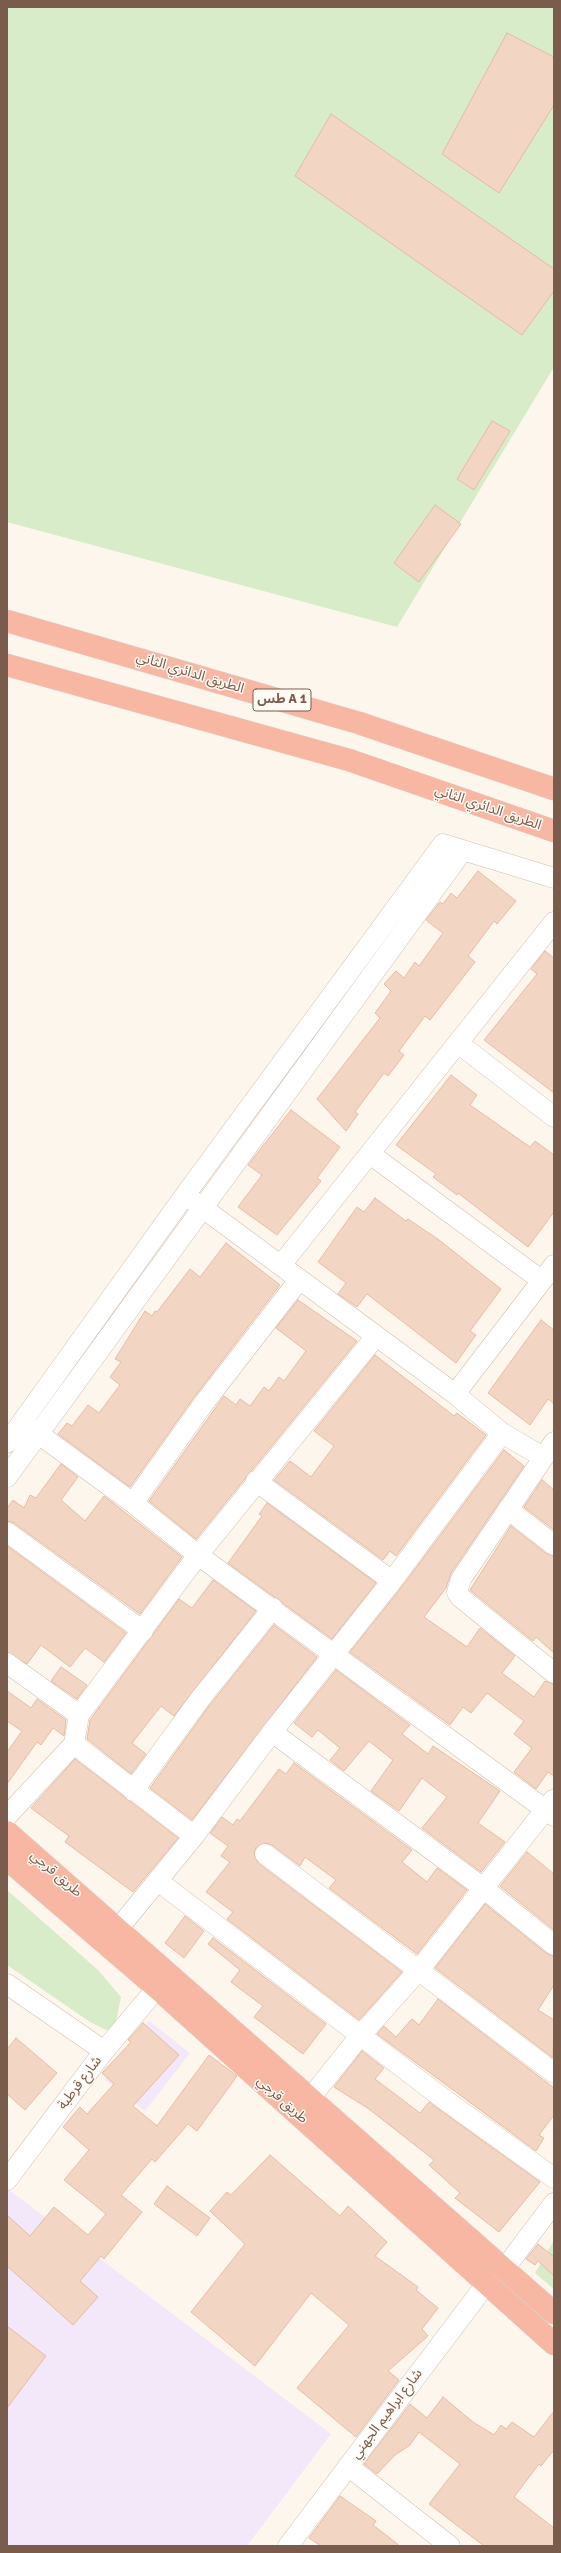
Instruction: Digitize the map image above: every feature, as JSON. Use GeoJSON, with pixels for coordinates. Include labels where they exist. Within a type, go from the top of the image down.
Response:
{"type":"FeatureCollection","features":[{"type":"Feature","properties":{"kind":"highway","name":"الطريق الدائري الثاني"},"geometry":{"type":"LineString","coordinates":[[7,621],[359,723],[554,789]]}},
{"type":"Feature","properties":{"kind":"highway","name":"الطريق الدائري الثاني"},"geometry":{"type":"LineString","coordinates":[[7,665],[349,760],[554,831]]}},
{"type":"Feature","properties":{"kind":"highway","name":"طريق قرجي"},"geometry":{"type":"LineString","coordinates":[[7,1832],[505,2268],[554,2313]]}},
{"type":"Feature","properties":{"kind":"highway","name":"طريق قرجي"},"geometry":{"type":"LineString","coordinates":[[7,1859],[157,1988],[554,2344]]}},
{"type":"Feature","properties":{"kind":"street"},"geometry":{"type":"LineString","coordinates":[[7,1443],[185,1195],[443,844],[554,878]]}},
{"type":"Feature","properties":{"kind":"street"},"geometry":{"type":"LineString","coordinates":[[7,1477],[463,850]]}},
{"type":"Feature","properties":{"kind":"street"},"geometry":{"type":"LineString","coordinates":[[281,1266],[554,922]]}},
{"type":"Feature","properties":{"kind":"street"},"geometry":{"type":"LineString","coordinates":[[458,1043],[554,1117]]}},
{"type":"Feature","properties":{"kind":"street"},"geometry":{"type":"LineString","coordinates":[[370,1154],[541,1280]]}},
{"type":"Feature","properties":{"kind":"street"},"geometry":{"type":"LineString","coordinates":[[185,1195],[455,1394],[502,1433],[549,1450],[461,1579],[457,1592],[466,1602],[554,1673]]}},
{"type":"Feature","properties":{"kind":"street"},"geometry":{"type":"LineString","coordinates":[[455,1394],[554,1265]]}},
{"type":"Feature","properties":{"kind":"street"},"geometry":{"type":"LineString","coordinates":[[133,1503],[204,1403],[299,1280]]}},
{"type":"Feature","properties":{"kind":"street"},"geometry":{"type":"LineString","coordinates":[[7,1816],[74,1744],[79,1715],[143,1631],[198,1555],[256,1481],[376,1336]]}},
{"type":"Feature","properties":{"kind":"street"},"geometry":{"type":"LineString","coordinates":[[22,1422],[133,1503],[198,1555],[333,1654],[551,1809],[482,1887],[419,1970],[360,2036],[310,2097]]}},
{"type":"Feature","properties":{"kind":"street"},"geometry":{"type":"LineString","coordinates":[[118,1929],[194,1836],[272,1732],[392,1581],[502,1433]]}},
{"type":"Feature","properties":{"kind":"street"},"geometry":{"type":"LineString","coordinates":[[256,1481],[392,1581]]}},
{"type":"Feature","properties":{"kind":"street"},"geometry":{"type":"LineString","coordinates":[[508,1510],[554,1546]]}},
{"type":"Feature","properties":{"kind":"street"},"geometry":{"type":"LineString","coordinates":[[7,1532],[143,1631]]}},
{"type":"Feature","properties":{"kind":"street"},"geometry":{"type":"LineString","coordinates":[[133,1791],[200,1699],[272,1608]]}},
{"type":"Feature","properties":{"kind":"street"},"geometry":{"type":"LineString","coordinates":[[7,1663],[79,1715]]}},
{"type":"Feature","properties":{"kind":"street"},"geometry":{"type":"LineString","coordinates":[[272,1732],[482,1887],[554,1945]]}},
{"type":"Feature","properties":{"kind":"street"},"geometry":{"type":"LineString","coordinates":[[74,1744],[133,1791],[194,1836]]}},
{"type":"Feature","properties":{"kind":"street"},"geometry":{"type":"LineString","coordinates":[[265,1854],[554,2072]]}},
{"type":"Feature","properties":{"kind":"street"},"geometry":{"type":"LineString","coordinates":[[158,1881],[360,2036],[554,2178]]}},
{"type":"Feature","properties":{"kind":"street"},"geometry":{"type":"LineString","coordinates":[[7,1984],[104,2050]]}},
{"type":"Feature","properties":{"kind":"street","name":"شارع قرطبة"},"geometry":{"type":"LineString","coordinates":[[7,2180],[104,2050],[157,1988]]}},
{"type":"Feature","properties":{"kind":"street"},"geometry":{"type":"LineString","coordinates":[[505,2268],[554,2203]]}},
{"type":"Feature","properties":{"kind":"street","name":"شارع ابراهيم الجهني"},"geometry":{"type":"LineString","coordinates":[[288,2546],[487,2283]]}},
{"type":"Feature","properties":{"kind":"street"},"geometry":{"type":"LineString","coordinates":[[348,2466],[450,2546]]}},
{"type":"Feature","properties":{"kind":"shaded area"},"geometry":{"type":"Polygon","coordinates":[[[149,2021],[190,2053],[145,2111],[104,2079],[149,2021]]]}},
{"type":"Feature","properties":{"kind":"shaded area"},"geometry":{"type":"Polygon","coordinates":[[[8,2189],[331,2434],[247,2546],[7,2546],[8,2189]]]}},
{"type":"Feature","properties":{"kind":"green space"},"geometry":{"type":"Polygon","coordinates":[[[7,7],[554,7],[554,367],[397,627],[7,522],[7,7]]]}},
{"type":"Feature","properties":{"kind":"green space"},"geometry":{"type":"Polygon","coordinates":[[[7,1890],[98,1970],[121,1997],[114,2031],[108,2031],[90,2022],[7,1965],[7,1890]]]}},
{"type":"Feature","properties":{"kind":"green space"},"geometry":{"type":"Polygon","coordinates":[[[553,2242],[554,2243],[554,2289],[535,2273],[553,2242]]]}},
{"type":"Feature","properties":{"kind":"building"},"geometry":{"type":"Polygon","coordinates":[[[507,33],[554,57],[554,105],[499,193],[442,154],[507,33]]]}},
{"type":"Feature","properties":{"kind":"building"},"geometry":{"type":"Polygon","coordinates":[[[331,114],[554,269],[554,291],[522,335],[295,176],[331,114]]]}},
{"type":"Feature","properties":{"kind":"building"},"geometry":{"type":"Polygon","coordinates":[[[492,421],[510,431],[474,490],[457,479],[492,421]]]}},
{"type":"Feature","properties":{"kind":"building"},"geometry":{"type":"Polygon","coordinates":[[[435,505],[461,524],[419,582],[394,563],[435,505]]]}},
{"type":"Feature","properties":{"kind":"building"},"geometry":{"type":"Polygon","coordinates":[[[478,871],[516,901],[497,924],[494,921],[468,956],[475,962],[430,1020],[425,1016],[399,1051],[404,1055],[388,1076],[384,1073],[355,1112],[358,1114],[346,1131],[317,1099],[380,1018],[375,1013],[391,991],[384,984],[396,971],[404,978],[415,962],[419,966],[443,933],[426,920],[440,902],[443,904],[451,893],[457,898],[478,871]]]}},
{"type":"Feature","properties":{"kind":"building"},"geometry":{"type":"Polygon","coordinates":[[[545,951],[554,958],[554,1093],[484,1040],[537,974],[531,969],[545,951]]]}},
{"type":"Feature","properties":{"kind":"building"},"geometry":{"type":"Polygon","coordinates":[[[451,1075],[477,1095],[470,1105],[530,1147],[535,1141],[554,1155],[554,1212],[528,1247],[458,1193],[457,1195],[433,1177],[436,1174],[396,1145],[451,1075]]]}},
{"type":"Feature","properties":{"kind":"building"},"geometry":{"type":"Polygon","coordinates":[[[291,1110],[340,1147],[317,1178],[321,1181],[277,1235],[238,1207],[262,1175],[248,1165],[291,1110]]]}},
{"type":"Feature","properties":{"kind":"building"},"geometry":{"type":"Polygon","coordinates":[[[375,1198],[406,1221],[408,1219],[439,1240],[501,1289],[470,1331],[476,1335],[456,1363],[367,1294],[357,1307],[338,1294],[346,1283],[318,1262],[357,1207],[364,1212],[375,1198]]]}},
{"type":"Feature","properties":{"kind":"building"},"geometry":{"type":"Polygon","coordinates":[[[226,1243],[280,1285],[195,1396],[130,1487],[58,1434],[67,1423],[72,1426],[88,1405],[99,1413],[120,1385],[110,1377],[121,1362],[115,1359],[145,1311],[152,1316],[155,1311],[157,1312],[190,1269],[200,1277],[226,1243]]]}},
{"type":"Feature","properties":{"kind":"building"},"geometry":{"type":"Polygon","coordinates":[[[298,1300],[357,1341],[196,1539],[149,1501],[224,1396],[236,1405],[240,1399],[250,1406],[264,1387],[269,1391],[279,1377],[284,1381],[306,1351],[276,1328],[298,1300]]]}},
{"type":"Feature","properties":{"kind":"building"},"geometry":{"type":"Polygon","coordinates":[[[541,1320],[554,1330],[554,1404],[548,1399],[530,1425],[488,1393],[541,1320]]]}},
{"type":"Feature","properties":{"kind":"building"},"geometry":{"type":"Polygon","coordinates":[[[375,1355],[454,1416],[457,1413],[486,1435],[396,1556],[390,1551],[383,1560],[274,1480],[290,1461],[311,1477],[334,1446],[314,1431],[375,1355]]]}},
{"type":"Feature","properties":{"kind":"building"},"geometry":{"type":"Polygon","coordinates":[[[504,1450],[524,1466],[451,1573],[446,1588],[424,1617],[467,1647],[480,1628],[515,1656],[502,1673],[534,1697],[545,1681],[554,1684],[554,1776],[548,1772],[536,1789],[514,1772],[532,1748],[514,1734],[524,1721],[487,1693],[471,1713],[463,1707],[450,1725],[350,1652],[401,1588],[504,1450]]]}},
{"type":"Feature","properties":{"kind":"building"},"geometry":{"type":"Polygon","coordinates":[[[61,1464],[78,1477],[61,1500],[85,1521],[104,1496],[182,1557],[140,1614],[14,1523],[7,1521],[7,1508],[13,1500],[24,1508],[30,1495],[36,1498],[61,1464]]]}},
{"type":"Feature","properties":{"kind":"building"},"geometry":{"type":"Polygon","coordinates":[[[542,1480],[554,1490],[554,1530],[524,1507],[542,1480]]]}},
{"type":"Feature","properties":{"kind":"building"},"geometry":{"type":"Polygon","coordinates":[[[267,1503],[376,1583],[332,1639],[228,1563],[262,1516],[259,1514],[267,1503]]]}},
{"type":"Feature","properties":{"kind":"building"},"geometry":{"type":"Polygon","coordinates":[[[511,1526],[547,1554],[554,1556],[554,1653],[536,1637],[533,1641],[470,1590],[511,1526]]]}},
{"type":"Feature","properties":{"kind":"building"},"geometry":{"type":"Polygon","coordinates":[[[7,1546],[126,1633],[104,1662],[85,1648],[70,1667],[41,1645],[27,1664],[7,1652],[7,1546]]]}},
{"type":"Feature","properties":{"kind":"building"},"geometry":{"type":"Polygon","coordinates":[[[213,1580],[256,1611],[174,1716],[161,1706],[132,1743],[146,1754],[131,1774],[87,1739],[90,1720],[179,1599],[192,1608],[213,1580]]]}},
{"type":"Feature","properties":{"kind":"building"},"geometry":{"type":"Polygon","coordinates":[[[274,1625],[317,1657],[192,1820],[150,1788],[209,1706],[274,1625]]]}},
{"type":"Feature","properties":{"kind":"building"},"geometry":{"type":"Polygon","coordinates":[[[61,1667],[87,1685],[77,1699],[51,1681],[61,1667]]]}},
{"type":"Feature","properties":{"kind":"building"},"geometry":{"type":"Polygon","coordinates":[[[336,1670],[410,1725],[402,1734],[428,1754],[433,1746],[500,1791],[478,1823],[505,1842],[481,1872],[422,1828],[447,1797],[422,1778],[399,1811],[371,1791],[393,1760],[369,1741],[344,1771],[330,1760],[340,1748],[318,1730],[312,1737],[294,1723],[336,1670]]]}},
{"type":"Feature","properties":{"kind":"building"},"geometry":{"type":"Polygon","coordinates":[[[7,1691],[31,1708],[37,1699],[66,1720],[64,1736],[53,1728],[41,1745],[37,1742],[7,1784],[7,1752],[22,1731],[7,1721],[7,1691]]]}},
{"type":"Feature","properties":{"kind":"building"},"geometry":{"type":"Polygon","coordinates":[[[75,1759],[178,1838],[133,1892],[65,1842],[69,1836],[31,1808],[75,1759]]]}},
{"type":"Feature","properties":{"kind":"building"},"geometry":{"type":"Polygon","coordinates":[[[294,1763],[412,1850],[402,1862],[427,1882],[437,1868],[467,1890],[417,1954],[329,1888],[336,1880],[305,1857],[300,1866],[272,1845],[266,1843],[256,1847],[254,1853],[258,1863],[402,1972],[359,2020],[227,1919],[233,1912],[206,1892],[230,1862],[221,1856],[228,1846],[210,1833],[222,1817],[233,1825],[237,1819],[240,1821],[279,1769],[286,1774],[294,1763]]]}},
{"type":"Feature","properties":{"kind":"building"},"geometry":{"type":"Polygon","coordinates":[[[527,1852],[554,1874],[554,1930],[500,1886],[527,1852]]]}},
{"type":"Feature","properties":{"kind":"building"},"geometry":{"type":"Polygon","coordinates":[[[485,1904],[547,1954],[554,1956],[554,1985],[538,2010],[554,2020],[553,2058],[435,1968],[485,1904]]]}},
{"type":"Feature","properties":{"kind":"building"},"geometry":{"type":"Polygon","coordinates":[[[185,1916],[204,1931],[184,1958],[165,1943],[185,1916]]]}},
{"type":"Feature","properties":{"kind":"building"},"geometry":{"type":"Polygon","coordinates":[[[213,1938],[326,2024],[303,2054],[254,2017],[263,2006],[231,1982],[240,1970],[208,1944],[213,1938]]]}},
{"type":"Feature","properties":{"kind":"building"},"geometry":{"type":"Polygon","coordinates":[[[438,1999],[554,2088],[554,2115],[539,2135],[544,2138],[536,2151],[377,2034],[384,2026],[396,2037],[412,2019],[419,2025],[438,1999]]]}},
{"type":"Feature","properties":{"kind":"building"},"geometry":{"type":"Polygon","coordinates":[[[143,2023],[179,2055],[133,2106],[157,2126],[209,2055],[237,2076],[197,2131],[188,2124],[155,2162],[152,2159],[121,2195],[142,2212],[104,2259],[101,2256],[80,2281],[98,2297],[73,2325],[7,2266],[7,2215],[30,2236],[54,2207],[88,2235],[106,2214],[64,2180],[89,2150],[63,2127],[80,2107],[87,2114],[114,2084],[102,2073],[131,2042],[128,2040],[143,2023]]]}},
{"type":"Feature","properties":{"kind":"building"},"geometry":{"type":"Polygon","coordinates":[[[16,2038],[57,2073],[25,2110],[7,2094],[7,2049],[16,2038]]]}},
{"type":"Feature","properties":{"kind":"building"},"geometry":{"type":"Polygon","coordinates":[[[362,2051],[384,2068],[375,2079],[420,2113],[429,2102],[540,2182],[499,2232],[455,2198],[460,2193],[429,2165],[434,2160],[369,2109],[334,2087],[362,2051]]]}},
{"type":"Feature","properties":{"kind":"building"},"geometry":{"type":"Polygon","coordinates":[[[270,2155],[340,2216],[348,2206],[387,2242],[375,2256],[418,2287],[416,2290],[438,2308],[422,2329],[428,2336],[388,2371],[399,2380],[356,2437],[297,2388],[349,2325],[311,2293],[255,2366],[191,2312],[245,2244],[210,2211],[227,2192],[231,2195],[270,2155]]]}},
{"type":"Feature","properties":{"kind":"building"},"geometry":{"type":"Polygon","coordinates":[[[167,2186],[210,2218],[197,2236],[154,2204],[167,2186]]]}},
{"type":"Feature","properties":{"kind":"building"},"geometry":{"type":"Polygon","coordinates":[[[538,2244],[554,2257],[554,2276],[538,2261],[535,2265],[526,2259],[538,2244]]]}},
{"type":"Feature","properties":{"kind":"building"},"geometry":{"type":"Polygon","coordinates":[[[7,2326],[46,2356],[7,2408],[7,2326]]]}},
{"type":"Feature","properties":{"kind":"building"},"geometry":{"type":"Polygon","coordinates":[[[443,2397],[473,2422],[494,2435],[501,2425],[506,2429],[512,2422],[534,2437],[554,2411],[554,2450],[541,2466],[539,2464],[514,2497],[554,2528],[554,2546],[484,2546],[429,2504],[460,2464],[419,2432],[410,2445],[395,2455],[377,2474],[364,2464],[410,2404],[427,2418],[443,2397]]]}},
{"type":"Feature","properties":{"kind":"building"},"geometry":{"type":"Polygon","coordinates":[[[340,2496],[376,2521],[373,2525],[400,2546],[321,2546],[309,2538],[340,2496]]]}}]}
